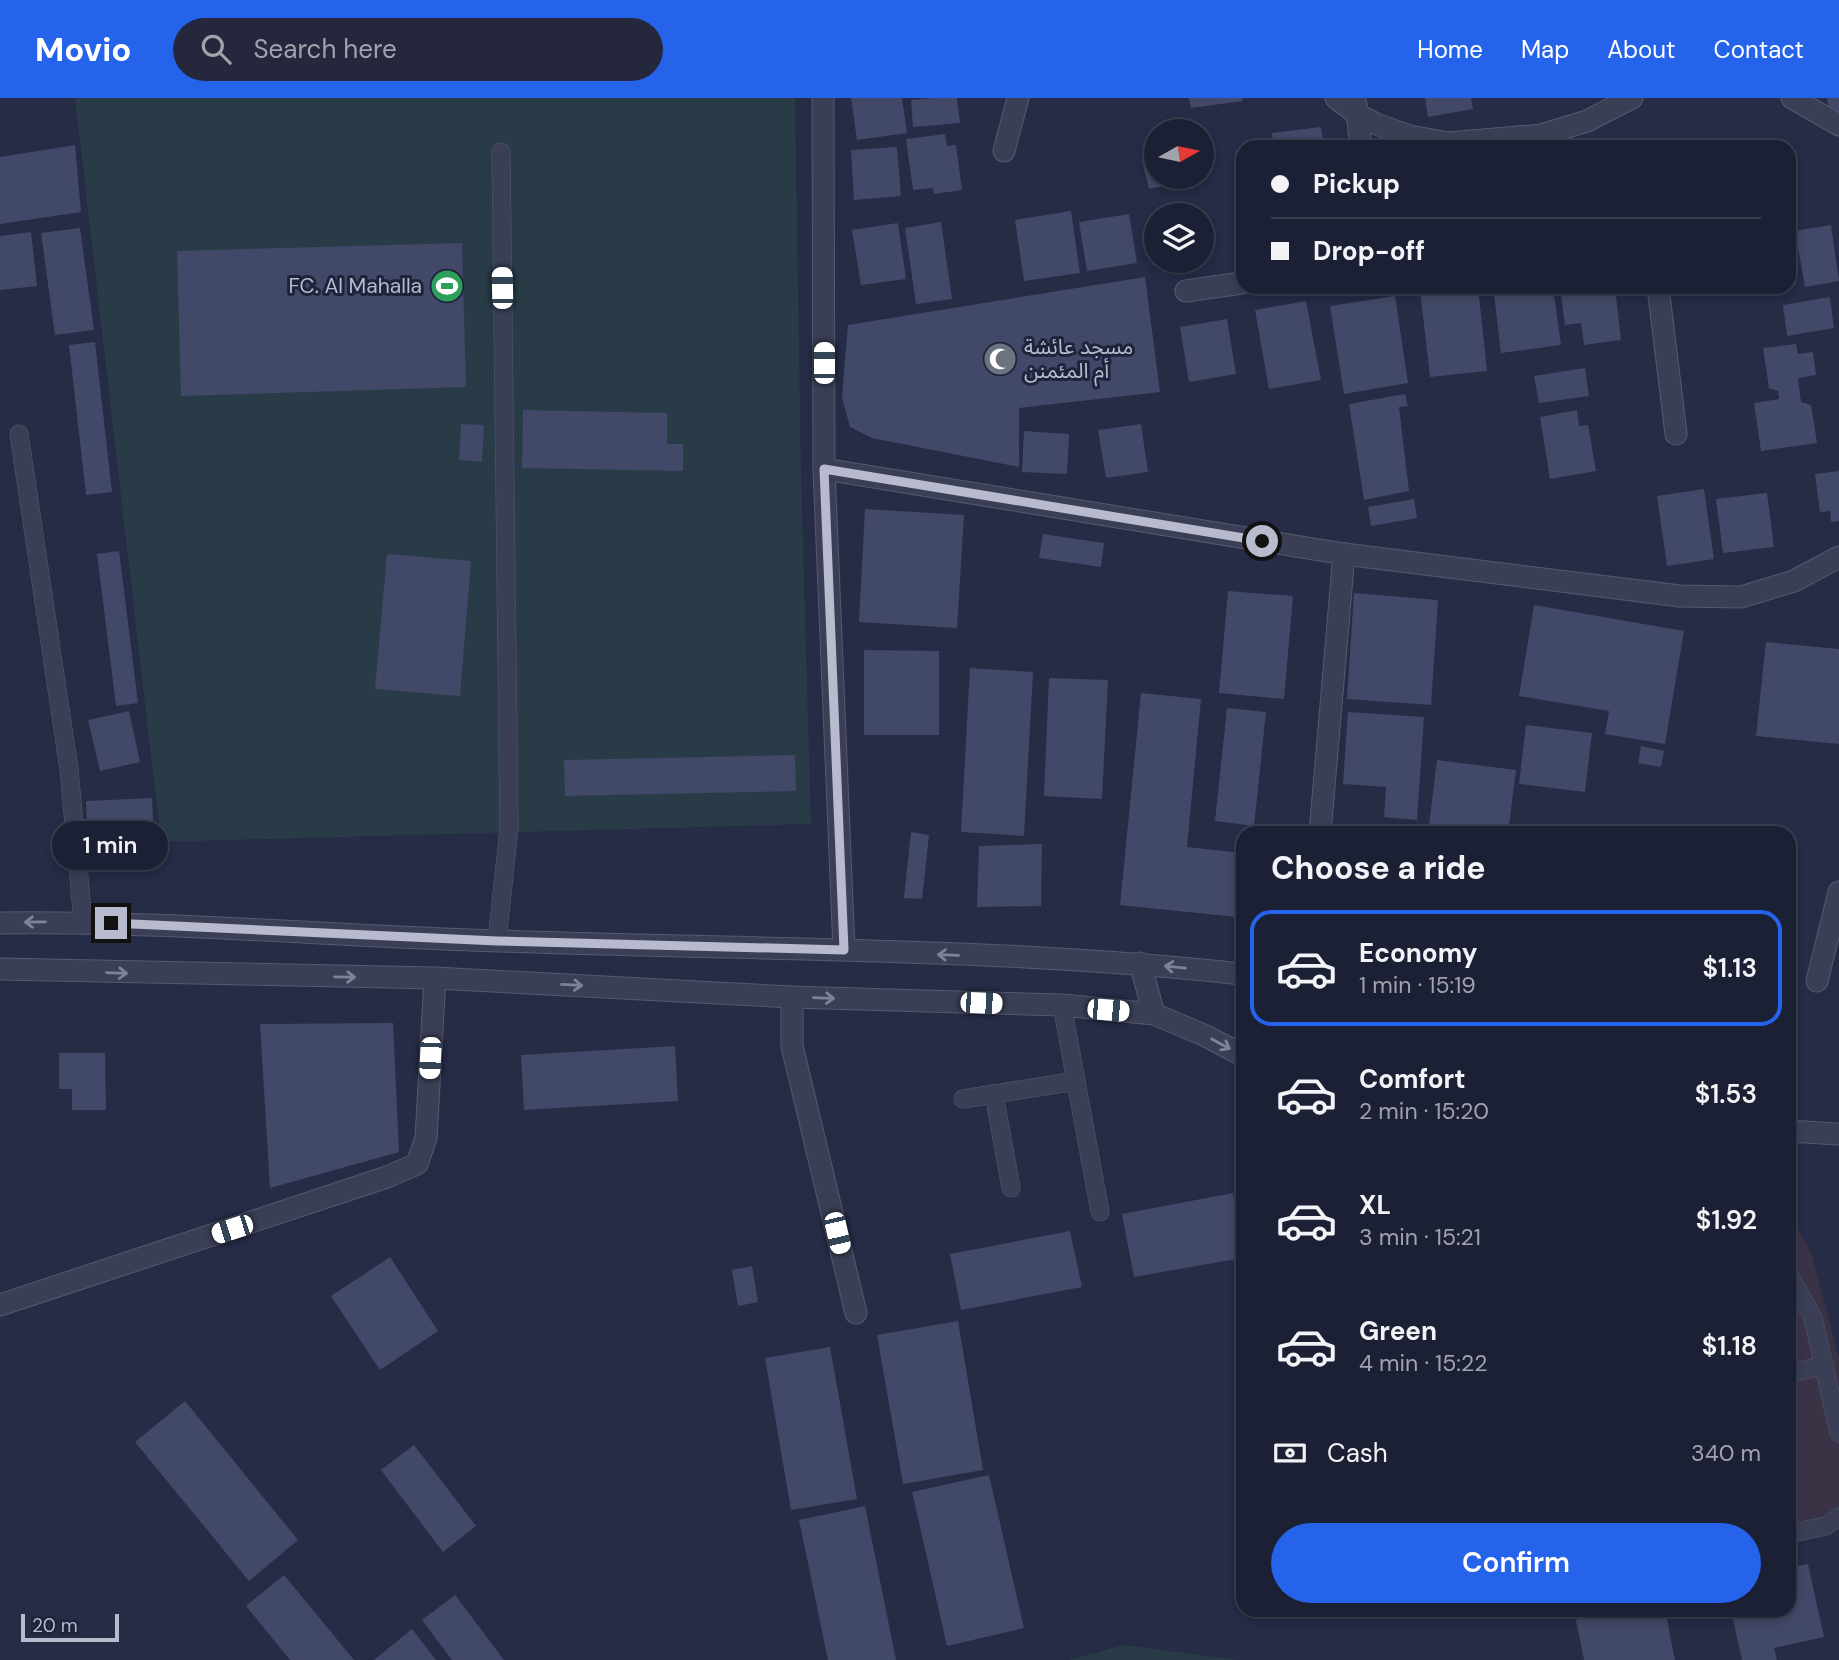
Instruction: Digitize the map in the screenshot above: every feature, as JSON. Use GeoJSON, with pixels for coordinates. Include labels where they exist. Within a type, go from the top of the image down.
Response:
{"type":"FeatureCollection","features":[{"type":"Feature","properties":{"kind":"street"},"geometry":{"type":"LineString","coordinates":[[823,98],[824,469],[844,950]]}},
{"type":"Feature","properties":{"kind":"street"},"geometry":{"type":"LineString","coordinates":[[1004,151],[1018,98]]}},
{"type":"Feature","properties":{"kind":"street"},"geometry":{"type":"LineString","coordinates":[[1336,98],[1410,136],[1432,140]]}},
{"type":"Feature","properties":{"kind":"street"},"geometry":{"type":"LineString","coordinates":[[1543,140],[1632,98]]}},
{"type":"Feature","properties":{"kind":"street"},"geometry":{"type":"LineString","coordinates":[[1792,98],[1839,124]]}},
{"type":"Feature","properties":{"kind":"street"},"geometry":{"type":"LineString","coordinates":[[1356,106],[1360,140]]}},
{"type":"Feature","properties":{"kind":"street"},"geometry":{"type":"LineString","coordinates":[[1186,291],[1236,284]]}},
{"type":"Feature","properties":{"kind":"street"},"geometry":{"type":"LineString","coordinates":[[1659,294],[1676,434]]}},
{"type":"Feature","properties":{"kind":"street"},"geometry":{"type":"LineString","coordinates":[[824,469],[1344,554],[1680,596],[1741,597],[1763,592],[1839,557]]}},
{"type":"Feature","properties":{"kind":"street"},"geometry":{"type":"LineString","coordinates":[[1321,826],[1344,554]]}},
{"type":"Feature","properties":{"kind":"street"},"geometry":{"type":"LineString","coordinates":[[1817,981],[1839,892]]}},
{"type":"Feature","properties":{"kind":"street"},"geometry":{"type":"LineString","coordinates":[[0,923],[83,922],[497,941],[844,950],[1140,963],[1236,973]]}},
{"type":"Feature","properties":{"kind":"street"},"geometry":{"type":"LineString","coordinates":[[1140,963],[1154,1014]]}},
{"type":"Feature","properties":{"kind":"street"},"geometry":{"type":"LineString","coordinates":[[0,969],[435,978],[792,997],[1062,1005],[1154,1014],[1236,1052]]}},
{"type":"Feature","properties":{"kind":"street"},"geometry":{"type":"LineString","coordinates":[[0,1304],[387,1177],[417,1164],[426,1138],[435,978]]}},
{"type":"Feature","properties":{"kind":"street"},"geometry":{"type":"LineString","coordinates":[[792,997],[792,1046],[856,1313]]}},
{"type":"Feature","properties":{"kind":"street"},"geometry":{"type":"LineString","coordinates":[[1796,1131],[1839,1134]]}},
{"type":"Feature","properties":{"kind":"lane"},"geometry":{"type":"LineString","coordinates":[[497,941],[509,828],[501,152]]}},
{"type":"Feature","properties":{"kind":"lane"},"geometry":{"type":"LineString","coordinates":[[19,434],[69,769],[83,922]]}},
{"type":"Feature","properties":{"kind":"lane"},"geometry":{"type":"LineString","coordinates":[[1062,1005],[1100,1212]]}},
{"type":"Feature","properties":{"kind":"lane"},"geometry":{"type":"LineString","coordinates":[[963,1099],[1076,1081]]}},
{"type":"Feature","properties":{"kind":"lane"},"geometry":{"type":"LineString","coordinates":[[994,1094],[1011,1188]]}},
{"type":"Feature","properties":{"kind":"lane"},"geometry":{"type":"LineString","coordinates":[[1796,1292],[1813,1318],[1839,1433]]}},
{"type":"Feature","properties":{"kind":"lane"},"geometry":{"type":"LineString","coordinates":[[1796,1372],[1825,1366]]}},
{"type":"Feature","properties":{"kind":"lane"},"geometry":{"type":"LineString","coordinates":[[1796,1532],[1826,1526],[1839,1517]]}},
{"type":"Feature","properties":{"kind":"shaded area","name":"FC. Al Mahalla"},"geometry":{"type":"Polygon","coordinates":[[[75,98],[795,98],[801,473],[811,824],[161,842],[75,98]]]}},
{"type":"Feature","properties":{"kind":"shaded area"},"geometry":{"type":"Polygon","coordinates":[[[1796,1225],[1811,1252],[1839,1358],[1839,1528],[1796,1539],[1796,1225]]]}},
{"type":"Feature","properties":{"kind":"shaded area"},"geometry":{"type":"Polygon","coordinates":[[[1124,1645],[1238,1660],[1069,1660],[1124,1645]]]}},
{"type":"Feature","properties":{"kind":"building"},"geometry":{"type":"Polygon","coordinates":[[[851,98],[902,98],[907,133],[857,140],[851,98]]]}},
{"type":"Feature","properties":{"kind":"building"},"geometry":{"type":"Polygon","coordinates":[[[957,98],[960,123],[913,127],[911,100],[957,98]]]}},
{"type":"Feature","properties":{"kind":"building"},"geometry":{"type":"Polygon","coordinates":[[[1189,98],[1242,98],[1243,101],[1191,108],[1189,98]]]}},
{"type":"Feature","properties":{"kind":"building"},"geometry":{"type":"Polygon","coordinates":[[[1425,98],[1471,98],[1473,109],[1428,117],[1425,98]]]}},
{"type":"Feature","properties":{"kind":"building"},"geometry":{"type":"Polygon","coordinates":[[[1827,98],[1839,98],[1839,114],[1830,116],[1827,98]]]}},
{"type":"Feature","properties":{"kind":"building"},"geometry":{"type":"Polygon","coordinates":[[[1321,127],[1323,140],[1273,140],[1272,133],[1321,127]]]}},
{"type":"Feature","properties":{"kind":"building"},"geometry":{"type":"Polygon","coordinates":[[[945,134],[947,146],[956,145],[962,190],[934,194],[933,188],[913,190],[906,139],[945,134]]]}},
{"type":"Feature","properties":{"kind":"building"},"geometry":{"type":"Polygon","coordinates":[[[75,145],[81,212],[0,224],[0,157],[75,145]]]}},
{"type":"Feature","properties":{"kind":"building"},"geometry":{"type":"Polygon","coordinates":[[[897,147],[901,196],[854,200],[851,150],[897,147]]]}},
{"type":"Feature","properties":{"kind":"building"},"geometry":{"type":"Polygon","coordinates":[[[1071,211],[1080,273],[1024,281],[1015,220],[1071,211]]]}},
{"type":"Feature","properties":{"kind":"building"},"geometry":{"type":"Polygon","coordinates":[[[1129,214],[1137,263],[1087,271],[1079,222],[1129,214]]]}},
{"type":"Feature","properties":{"kind":"building"},"geometry":{"type":"Polygon","coordinates":[[[941,222],[952,299],[916,304],[905,228],[941,222]]]}},
{"type":"Feature","properties":{"kind":"building"},"geometry":{"type":"Polygon","coordinates":[[[898,223],[906,279],[861,285],[852,230],[898,223]]]}},
{"type":"Feature","properties":{"kind":"building"},"geometry":{"type":"Polygon","coordinates":[[[1831,225],[1839,281],[1805,287],[1796,231],[1831,225]]]}},
{"type":"Feature","properties":{"kind":"building"},"geometry":{"type":"Polygon","coordinates":[[[80,228],[94,330],[55,335],[41,233],[80,228]]]}},
{"type":"Feature","properties":{"kind":"building"},"geometry":{"type":"Polygon","coordinates":[[[31,232],[37,286],[0,290],[0,236],[31,232]]]}},
{"type":"Feature","properties":{"kind":"building"},"geometry":{"type":"Polygon","coordinates":[[[462,243],[466,387],[181,396],[177,251],[462,243]]]}},
{"type":"Feature","properties":{"kind":"building","name":"مسجد عائشة أم المئمنن"},"geometry":{"type":"Polygon","coordinates":[[[1145,277],[1160,392],[1019,408],[1019,467],[872,438],[850,427],[842,398],[848,325],[1145,277]]]}},
{"type":"Feature","properties":{"kind":"building"},"geometry":{"type":"Polygon","coordinates":[[[1420,294],[1479,294],[1487,371],[1430,377],[1420,294]]]}},
{"type":"Feature","properties":{"kind":"building"},"geometry":{"type":"Polygon","coordinates":[[[1494,294],[1554,294],[1561,345],[1501,353],[1494,294]]]}},
{"type":"Feature","properties":{"kind":"building"},"geometry":{"type":"Polygon","coordinates":[[[1561,294],[1616,294],[1621,340],[1584,345],[1581,323],[1565,325],[1561,294]]]}},
{"type":"Feature","properties":{"kind":"building"},"geometry":{"type":"Polygon","coordinates":[[[1395,296],[1408,383],[1344,394],[1330,306],[1395,296]]]}},
{"type":"Feature","properties":{"kind":"building"},"geometry":{"type":"Polygon","coordinates":[[[1830,297],[1834,328],[1787,336],[1783,305],[1830,297]]]}},
{"type":"Feature","properties":{"kind":"building"},"geometry":{"type":"Polygon","coordinates":[[[1306,301],[1321,380],[1269,389],[1255,310],[1306,301]]]}},
{"type":"Feature","properties":{"kind":"building"},"geometry":{"type":"Polygon","coordinates":[[[1227,319],[1236,374],[1189,382],[1180,327],[1227,319]]]}},
{"type":"Feature","properties":{"kind":"building"},"geometry":{"type":"Polygon","coordinates":[[[95,342],[112,492],[86,495],[69,345],[95,342]]]}},
{"type":"Feature","properties":{"kind":"building"},"geometry":{"type":"Polygon","coordinates":[[[1796,344],[1798,354],[1813,352],[1816,375],[1798,378],[1801,402],[1811,405],[1817,443],[1761,451],[1754,403],[1779,399],[1778,391],[1769,388],[1763,348],[1796,344]]]}},
{"type":"Feature","properties":{"kind":"building"},"geometry":{"type":"Polygon","coordinates":[[[1585,368],[1589,396],[1539,403],[1534,376],[1585,368]]]}},
{"type":"Feature","properties":{"kind":"building"},"geometry":{"type":"Polygon","coordinates":[[[1405,394],[1408,406],[1399,407],[1409,491],[1364,500],[1349,404],[1405,394]]]}},
{"type":"Feature","properties":{"kind":"building"},"geometry":{"type":"Polygon","coordinates":[[[523,410],[667,413],[667,444],[683,444],[683,471],[522,468],[523,410]]]}},
{"type":"Feature","properties":{"kind":"building"},"geometry":{"type":"Polygon","coordinates":[[[1577,410],[1579,426],[1588,425],[1596,471],[1550,479],[1540,417],[1577,410]]]}},
{"type":"Feature","properties":{"kind":"building"},"geometry":{"type":"Polygon","coordinates":[[[461,424],[484,425],[482,462],[459,460],[461,424]]]}},
{"type":"Feature","properties":{"kind":"building"},"geometry":{"type":"Polygon","coordinates":[[[1141,424],[1148,472],[1106,478],[1098,430],[1141,424]]]}},
{"type":"Feature","properties":{"kind":"building"},"geometry":{"type":"Polygon","coordinates":[[[1024,431],[1069,434],[1067,474],[1022,472],[1024,431]]]}},
{"type":"Feature","properties":{"kind":"building"},"geometry":{"type":"Polygon","coordinates":[[[1839,471],[1839,521],[1831,522],[1830,511],[1820,512],[1815,474],[1839,471]]]}},
{"type":"Feature","properties":{"kind":"building"},"geometry":{"type":"Polygon","coordinates":[[[1704,489],[1714,559],[1667,566],[1657,496],[1704,489]]]}},
{"type":"Feature","properties":{"kind":"building"},"geometry":{"type":"Polygon","coordinates":[[[1767,493],[1774,547],[1723,553],[1716,499],[1767,493]]]}},
{"type":"Feature","properties":{"kind":"building"},"geometry":{"type":"Polygon","coordinates":[[[1414,499],[1417,518],[1371,526],[1368,507],[1414,499]]]}},
{"type":"Feature","properties":{"kind":"building"},"geometry":{"type":"Polygon","coordinates":[[[865,509],[964,515],[957,628],[859,622],[865,509]]]}},
{"type":"Feature","properties":{"kind":"building"},"geometry":{"type":"Polygon","coordinates":[[[1043,534],[1104,543],[1101,567],[1039,558],[1043,534]]]}},
{"type":"Feature","properties":{"kind":"building"},"geometry":{"type":"Polygon","coordinates":[[[119,551],[138,703],[116,706],[97,554],[119,551]]]}},
{"type":"Feature","properties":{"kind":"building"},"geometry":{"type":"Polygon","coordinates":[[[387,554],[471,561],[460,696],[375,689],[387,554]]]}},
{"type":"Feature","properties":{"kind":"building"},"geometry":{"type":"Polygon","coordinates":[[[1228,591],[1293,596],[1284,699],[1219,693],[1228,591]]]}},
{"type":"Feature","properties":{"kind":"building"},"geometry":{"type":"Polygon","coordinates":[[[1354,593],[1438,600],[1431,705],[1347,699],[1354,593]]]}},
{"type":"Feature","properties":{"kind":"building"},"geometry":{"type":"Polygon","coordinates":[[[1534,605],[1684,631],[1665,744],[1605,734],[1609,711],[1519,696],[1534,605]]]}},
{"type":"Feature","properties":{"kind":"building"},"geometry":{"type":"Polygon","coordinates":[[[1766,642],[1839,649],[1839,744],[1756,736],[1766,642]]]}},
{"type":"Feature","properties":{"kind":"building"},"geometry":{"type":"Polygon","coordinates":[[[864,650],[939,651],[939,735],[864,735],[864,650]]]}},
{"type":"Feature","properties":{"kind":"building"},"geometry":{"type":"Polygon","coordinates":[[[970,668],[1033,672],[1024,836],[961,832],[970,668]]]}},
{"type":"Feature","properties":{"kind":"building"},"geometry":{"type":"Polygon","coordinates":[[[1049,678],[1108,680],[1102,799],[1044,796],[1049,678]]]}},
{"type":"Feature","properties":{"kind":"building"},"geometry":{"type":"Polygon","coordinates":[[[1141,693],[1201,699],[1187,847],[1236,852],[1236,917],[1120,905],[1141,693]]]}},
{"type":"Feature","properties":{"kind":"building"},"geometry":{"type":"Polygon","coordinates":[[[1227,708],[1266,712],[1254,826],[1215,821],[1227,708]]]}},
{"type":"Feature","properties":{"kind":"building"},"geometry":{"type":"Polygon","coordinates":[[[129,711],[140,762],[100,771],[88,720],[129,711]]]}},
{"type":"Feature","properties":{"kind":"building"},"geometry":{"type":"Polygon","coordinates":[[[1348,712],[1424,717],[1417,820],[1384,817],[1386,787],[1343,784],[1348,712]]]}},
{"type":"Feature","properties":{"kind":"building"},"geometry":{"type":"Polygon","coordinates":[[[1526,725],[1592,733],[1585,792],[1519,784],[1526,725]]]}},
{"type":"Feature","properties":{"kind":"building"},"geometry":{"type":"Polygon","coordinates":[[[1641,746],[1664,751],[1661,767],[1638,763],[1641,746]]]}},
{"type":"Feature","properties":{"kind":"building"},"geometry":{"type":"Polygon","coordinates":[[[795,755],[796,791],[565,796],[564,760],[795,755]]]}},
{"type":"Feature","properties":{"kind":"building"},"geometry":{"type":"Polygon","coordinates":[[[1437,760],[1516,770],[1509,826],[1429,826],[1437,760]]]}},
{"type":"Feature","properties":{"kind":"building"},"geometry":{"type":"Polygon","coordinates":[[[152,798],[154,841],[88,845],[86,801],[152,798]]]}},
{"type":"Feature","properties":{"kind":"building"},"geometry":{"type":"Polygon","coordinates":[[[911,832],[929,835],[922,899],[904,898],[911,832]]]}},
{"type":"Feature","properties":{"kind":"building"},"geometry":{"type":"Polygon","coordinates":[[[1042,844],[1041,906],[977,907],[979,846],[1042,844]]]}},
{"type":"Feature","properties":{"kind":"building"},"geometry":{"type":"Polygon","coordinates":[[[393,1023],[399,1152],[270,1188],[260,1024],[393,1023]]]}},
{"type":"Feature","properties":{"kind":"building"},"geometry":{"type":"Polygon","coordinates":[[[675,1046],[678,1101],[524,1110],[521,1055],[675,1046]]]}},
{"type":"Feature","properties":{"kind":"building"},"geometry":{"type":"Polygon","coordinates":[[[59,1053],[105,1053],[106,1110],[72,1110],[72,1089],[59,1089],[59,1053]]]}},
{"type":"Feature","properties":{"kind":"building"},"geometry":{"type":"Polygon","coordinates":[[[1233,1193],[1236,1259],[1134,1277],[1122,1214],[1233,1193]]]}},
{"type":"Feature","properties":{"kind":"building"},"geometry":{"type":"Polygon","coordinates":[[[1070,1231],[1082,1287],[961,1310],[950,1254],[1070,1231]]]}},
{"type":"Feature","properties":{"kind":"building"},"geometry":{"type":"Polygon","coordinates":[[[390,1257],[438,1331],[380,1370],[331,1296],[390,1257]]]}},
{"type":"Feature","properties":{"kind":"building"},"geometry":{"type":"Polygon","coordinates":[[[752,1266],[758,1302],[738,1306],[732,1270],[752,1266]]]}},
{"type":"Feature","properties":{"kind":"building"},"geometry":{"type":"Polygon","coordinates":[[[958,1321],[983,1470],[903,1484],[877,1335],[958,1321]]]}},
{"type":"Feature","properties":{"kind":"building"},"geometry":{"type":"Polygon","coordinates":[[[830,1347],[857,1499],[791,1510],[765,1358],[830,1347]]]}},
{"type":"Feature","properties":{"kind":"building"},"geometry":{"type":"Polygon","coordinates":[[[185,1401],[298,1540],[249,1581],[135,1442],[185,1401]]]}},
{"type":"Feature","properties":{"kind":"building"},"geometry":{"type":"Polygon","coordinates":[[[414,1445],[476,1526],[443,1552],[381,1470],[414,1445]]]}},
{"type":"Feature","properties":{"kind":"building"},"geometry":{"type":"Polygon","coordinates":[[[989,1475],[1024,1628],[947,1646],[912,1492],[989,1475]]]}},
{"type":"Feature","properties":{"kind":"building"},"geometry":{"type":"Polygon","coordinates":[[[865,1506],[896,1660],[828,1660],[799,1520],[865,1506]]]}},
{"type":"Feature","properties":{"kind":"building"},"geometry":{"type":"Polygon","coordinates":[[[1808,1564],[1824,1637],[1774,1648],[1777,1660],[1742,1660],[1733,1617],[1796,1617],[1796,1566],[1808,1564]]]}},
{"type":"Feature","properties":{"kind":"building"},"geometry":{"type":"Polygon","coordinates":[[[284,1575],[354,1660],[290,1660],[246,1606],[284,1575]]]}},
{"type":"Feature","properties":{"kind":"building"},"geometry":{"type":"Polygon","coordinates":[[[455,1595],[504,1660],[452,1660],[422,1620],[455,1595]]]}},
{"type":"Feature","properties":{"kind":"building"},"geometry":{"type":"Polygon","coordinates":[[[1591,1617],[1666,1617],[1675,1660],[1584,1660],[1576,1620],[1591,1617]]]}},
{"type":"Feature","properties":{"kind":"building"},"geometry":{"type":"Polygon","coordinates":[[[412,1629],[436,1660],[374,1660],[412,1629]]]}},
{"type":"Feature","properties":{"kind":"place","name":"FC. Al Mahalla"},"geometry":{"type":"Point","coordinates":[447,286]}},
{"type":"Feature","properties":{"kind":"place","name":"مسجد عائشة أم المئمنن"},"geometry":{"type":"Point","coordinates":[1000,359]}},
{"type":"Feature","properties":{"kind":"route"},"geometry":{"type":"LineString","coordinates":[[111,923],[497,941],[844,950],[824,469],[1262,541]]}}]}
